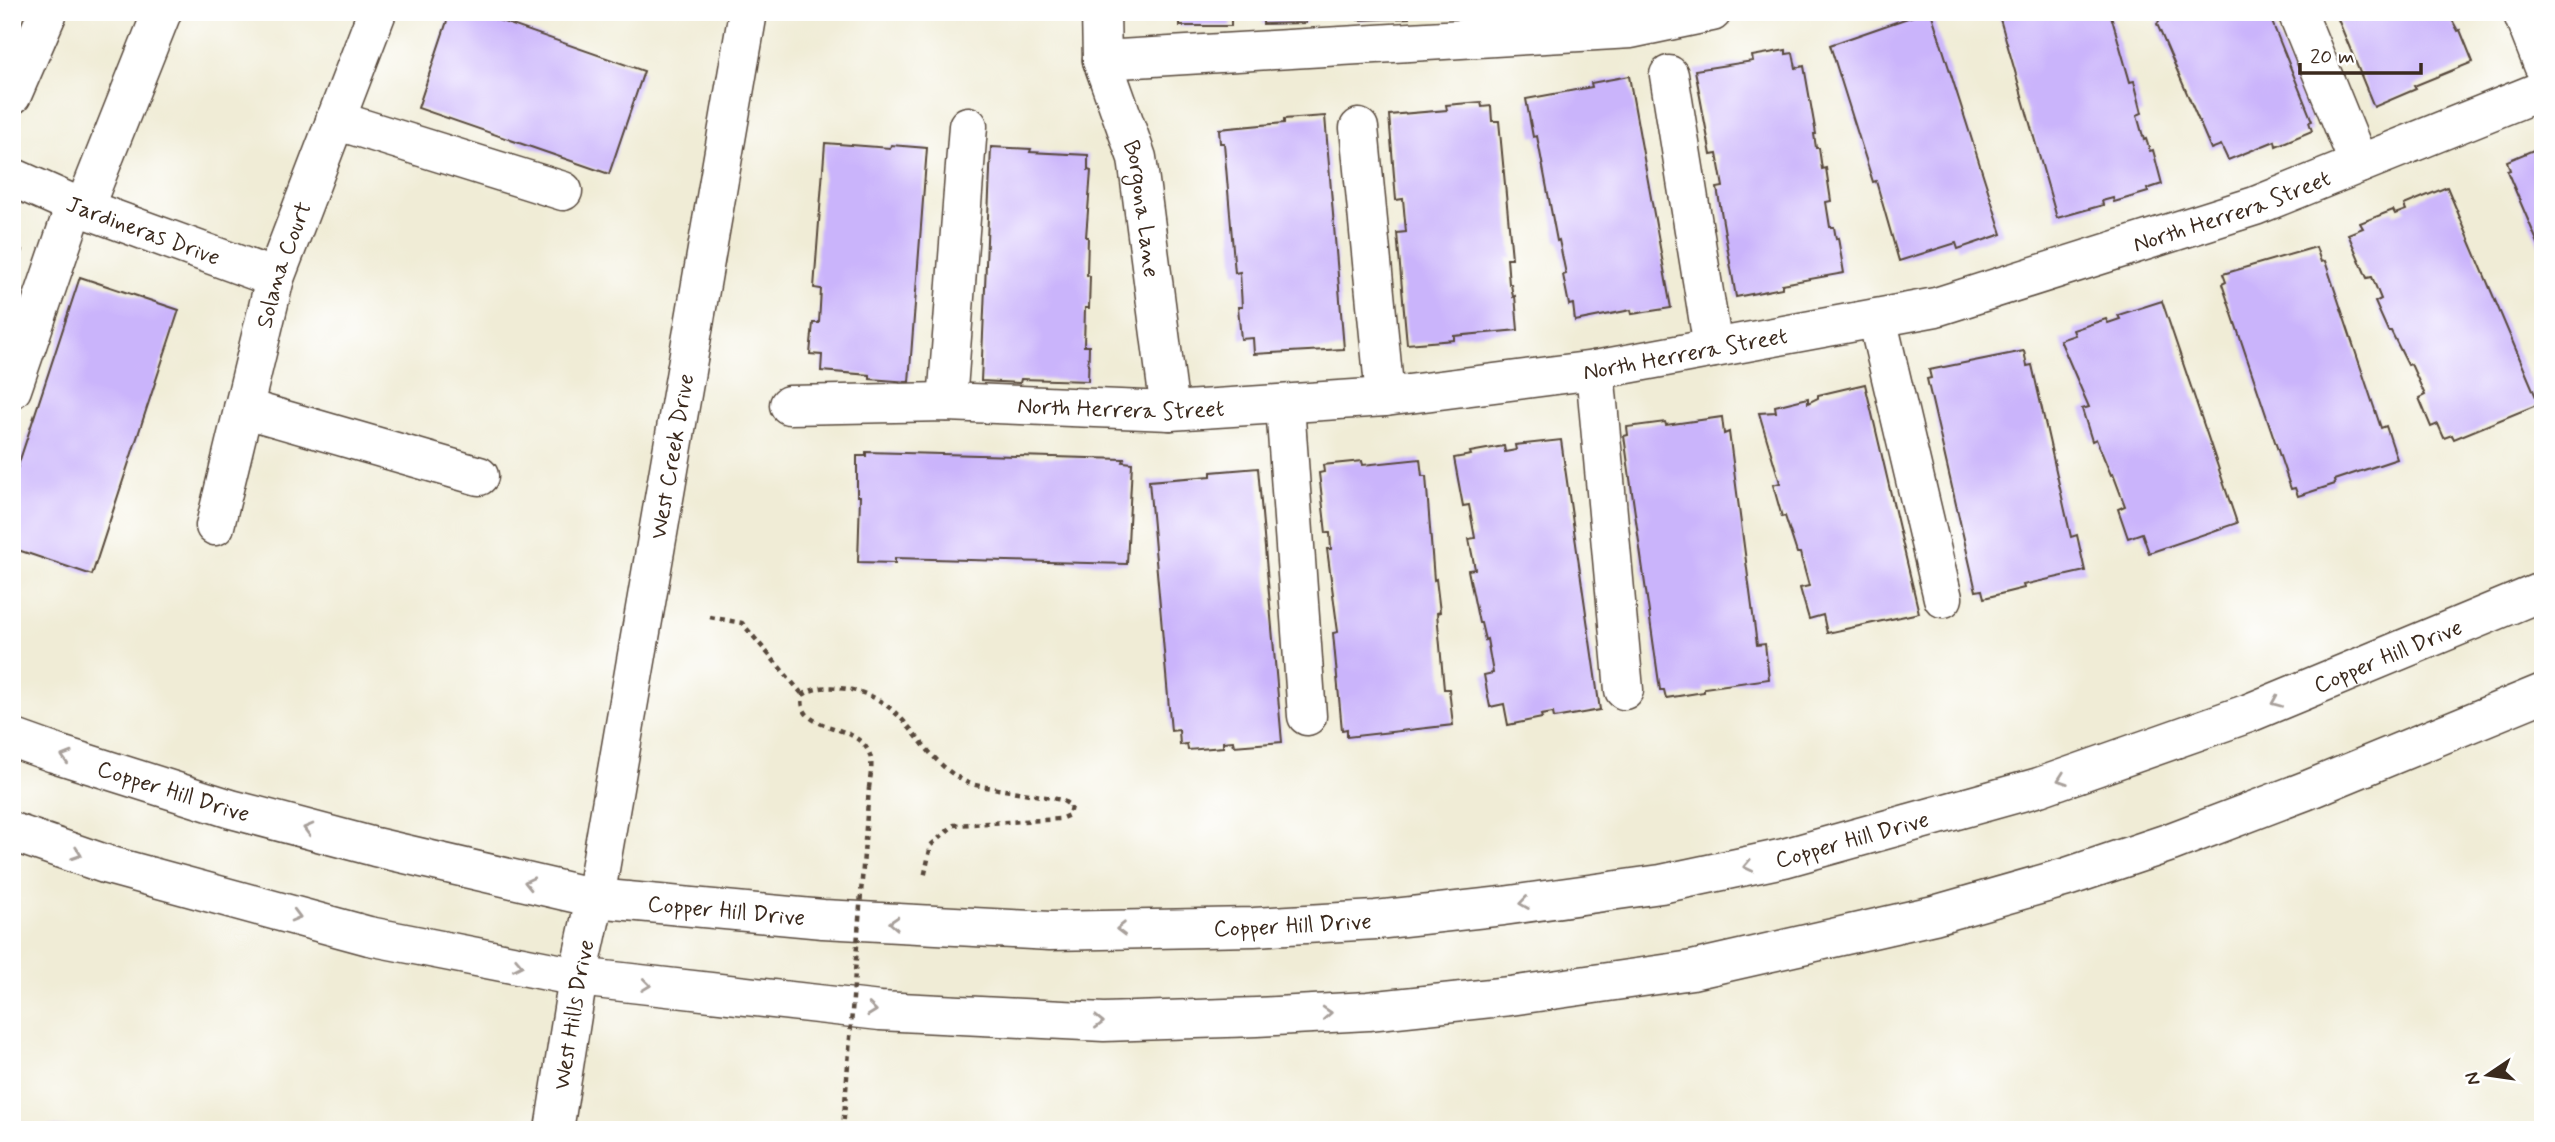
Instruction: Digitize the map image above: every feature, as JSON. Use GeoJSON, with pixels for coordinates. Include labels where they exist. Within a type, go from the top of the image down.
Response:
{"type":"FeatureCollection","features":[{"type":"Feature","properties":{"kind":"street"},"geometry":{"type":"LineString","coordinates":[[12,95],[48,12]]}},
{"type":"Feature","properties":{"kind":"street"},"geometry":{"type":"LineString","coordinates":[[12,389],[80,207],[162,12]]}},
{"type":"Feature","properties":{"kind":"street","name":"Solana Court"},"geometry":{"type":"LineString","coordinates":[[215,526],[275,278],[377,12]]}},
{"type":"Feature","properties":{"kind":"street","name":"West Creek Drive"},"geometry":{"type":"LineString","coordinates":[[595,898],[748,12]]}},
{"type":"Feature","properties":{"kind":"street","name":"Borgona Lane"},"geometry":{"type":"LineString","coordinates":[[1101,12],[1102,60],[1137,158],[1170,411]]}},
{"type":"Feature","properties":{"kind":"street"},"geometry":{"type":"LineString","coordinates":[[1102,60],[1631,29],[1712,12]]}},
{"type":"Feature","properties":{"kind":"street"},"geometry":{"type":"LineString","coordinates":[[2297,12],[2359,164]]}},
{"type":"Feature","properties":{"kind":"street"},"geometry":{"type":"LineString","coordinates":[[2522,12],[2543,65]]}},
{"type":"Feature","properties":{"kind":"street"},"geometry":{"type":"LineString","coordinates":[[1669,75],[1713,348]]}},
{"type":"Feature","properties":{"kind":"street","name":"North Herrera Street"},"geometry":{"type":"LineString","coordinates":[[789,405],[947,402],[1170,411],[1385,397],[1595,370],[1936,307],[2229,214],[2543,90]]}},
{"type":"Feature","properties":{"kind":"street"},"geometry":{"type":"LineString","coordinates":[[335,120],[563,191]]}},
{"type":"Feature","properties":{"kind":"street"},"geometry":{"type":"LineString","coordinates":[[947,402],[968,126]]}},
{"type":"Feature","properties":{"kind":"street"},"geometry":{"type":"LineString","coordinates":[[1359,128],[1385,397]]}},
{"type":"Feature","properties":{"kind":"street","name":"Jardineras Drive"},"geometry":{"type":"LineString","coordinates":[[12,177],[80,207],[275,278]]}},
{"type":"Feature","properties":{"kind":"street"},"geometry":{"type":"LineString","coordinates":[[1877,318],[1943,598]]}},
{"type":"Feature","properties":{"kind":"street"},"geometry":{"type":"LineString","coordinates":[[1595,370],[1624,690]]}},
{"type":"Feature","properties":{"kind":"street"},"geometry":{"type":"LineString","coordinates":[[1285,405],[1307,716]]}},
{"type":"Feature","properties":{"kind":"street"},"geometry":{"type":"LineString","coordinates":[[243,408],[479,476]]}},
{"type":"Feature","properties":{"kind":"street","name":"Copper Hill Drive"},"geometry":{"type":"LineString","coordinates":[[12,738],[231,809],[375,847],[595,898],[823,919],[1050,930],[1254,927],[1376,920],[1661,884],[1784,858],[2039,787],[2249,713],[2543,592]]}},
{"type":"Feature","properties":{"kind":"street"},"geometry":{"type":"LineString","coordinates":[[12,832],[108,865],[369,936],[578,977],[880,1011],[1104,1022],[1368,1011],[1510,996],[1692,970],[1934,915],[2171,842],[2305,791],[2543,693]]}},
{"type":"Feature","properties":{"kind":"street","name":"West Hills Drive"},"geometry":{"type":"LineString","coordinates":[[554,1130],[578,977],[595,898]]}},
{"type":"Feature","properties":{"kind":"path"},"geometry":{"type":"LineString","coordinates":[[710,617],[742,623],[803,695]]}},
{"type":"Feature","properties":{"kind":"path"},"geometry":{"type":"LineString","coordinates":[[844,1130],[871,764],[869,753],[860,741],[843,730],[815,721],[804,714],[801,705],[803,695],[825,687],[873,696],[888,704],[953,774],[969,784],[1062,800],[1071,806],[1069,815],[1060,819],[954,825],[931,845],[924,878]]}},
{"type":"Feature","properties":{"kind":"building"},"geometry":{"type":"Polygon","coordinates":[[[450,12],[475,12],[644,71],[609,174],[418,108],[450,12]]]}},
{"type":"Feature","properties":{"kind":"building"},"geometry":{"type":"Polygon","coordinates":[[[995,12],[994,17],[950,14],[995,12]]]}},
{"type":"Feature","properties":{"kind":"building"},"geometry":{"type":"Polygon","coordinates":[[[1180,12],[1231,12],[1231,26],[1180,26],[1180,12]]]}},
{"type":"Feature","properties":{"kind":"building"},"geometry":{"type":"Polygon","coordinates":[[[1263,12],[1306,12],[1306,23],[1263,24],[1263,12]]]}},
{"type":"Feature","properties":{"kind":"building"},"geometry":{"type":"Polygon","coordinates":[[[1358,12],[1409,12],[1409,18],[1358,20],[1358,12]]]}},
{"type":"Feature","properties":{"kind":"building"},"geometry":{"type":"Polygon","coordinates":[[[1931,12],[2002,234],[1958,249],[1956,243],[1899,261],[1876,181],[1873,182],[1830,45],[1931,12]]]}},
{"type":"Feature","properties":{"kind":"building"},"geometry":{"type":"Polygon","coordinates":[[[1998,12],[2110,12],[2130,82],[2134,81],[2142,113],[2137,115],[2144,140],[2146,139],[2150,151],[2153,150],[2162,184],[2147,189],[2148,192],[2114,202],[2113,198],[2102,201],[2103,205],[2057,218],[1998,12]]]}},
{"type":"Feature","properties":{"kind":"building"},"geometry":{"type":"Polygon","coordinates":[[[2155,12],[2268,12],[2312,121],[2309,122],[2312,131],[2276,146],[2275,141],[2228,160],[2221,145],[2211,149],[2157,24],[2159,22],[2155,12]]]}},
{"type":"Feature","properties":{"kind":"building"},"geometry":{"type":"Polygon","coordinates":[[[2335,12],[2448,12],[2458,31],[2460,30],[2473,62],[2414,86],[2416,89],[2374,107],[2335,12]]]}},
{"type":"Feature","properties":{"kind":"building"},"geometry":{"type":"Polygon","coordinates":[[[1786,50],[1786,54],[1793,53],[1796,68],[1804,66],[1816,148],[1819,148],[1822,169],[1826,168],[1831,201],[1826,202],[1830,227],[1834,227],[1836,239],[1838,238],[1844,273],[1782,284],[1782,288],[1736,297],[1717,188],[1723,187],[1717,154],[1711,155],[1695,70],[1753,61],[1752,56],[1786,50]]]}},
{"type":"Feature","properties":{"kind":"building"},"geometry":{"type":"Polygon","coordinates":[[[1629,76],[1671,308],[1632,314],[1631,310],[1575,321],[1573,304],[1569,305],[1563,275],[1566,274],[1537,136],[1533,137],[1526,99],[1592,87],[1591,83],[1629,76]]]}},
{"type":"Feature","properties":{"kind":"building"},"geometry":{"type":"Polygon","coordinates":[[[1481,102],[1482,107],[1491,106],[1492,121],[1499,121],[1512,258],[1507,258],[1509,284],[1513,297],[1515,296],[1518,330],[1407,344],[1397,233],[1406,232],[1403,199],[1396,200],[1389,115],[1447,110],[1446,105],[1481,102]]]}},
{"type":"Feature","properties":{"kind":"building"},"geometry":{"type":"Polygon","coordinates":[[[1325,116],[1344,349],[1254,354],[1253,338],[1241,339],[1238,307],[1242,307],[1240,272],[1235,273],[1224,143],[1220,143],[1219,129],[1325,116]]]}},
{"type":"Feature","properties":{"kind":"building"},"geometry":{"type":"Polygon","coordinates":[[[825,143],[927,148],[909,382],[870,379],[870,375],[821,371],[822,355],[810,354],[813,323],[819,323],[821,289],[814,288],[825,143]]]}},
{"type":"Feature","properties":{"kind":"building"},"geometry":{"type":"Polygon","coordinates":[[[2543,146],[2543,255],[2507,171],[2510,170],[2507,161],[2543,146]]]}},
{"type":"Feature","properties":{"kind":"building"},"geometry":{"type":"Polygon","coordinates":[[[991,147],[1088,155],[1088,170],[1091,171],[1086,237],[1087,275],[1090,276],[1089,308],[1085,308],[1084,346],[1089,346],[1088,381],[981,381],[991,147]]]}},
{"type":"Feature","properties":{"kind":"building"},"geometry":{"type":"Polygon","coordinates":[[[2447,187],[2539,404],[2454,439],[2452,435],[2444,438],[2438,424],[2431,427],[2419,398],[2425,395],[2411,364],[2408,365],[2391,331],[2388,331],[2375,302],[2381,299],[2372,277],[2367,278],[2348,234],[2363,228],[2360,223],[2393,210],[2395,214],[2406,210],[2404,205],[2447,187]]]}},
{"type":"Feature","properties":{"kind":"building"},"geometry":{"type":"Polygon","coordinates":[[[12,246],[22,250],[13,279],[12,279],[12,246]]]}},
{"type":"Feature","properties":{"kind":"building"},"geometry":{"type":"Polygon","coordinates":[[[2316,247],[2321,262],[2325,261],[2381,428],[2386,426],[2397,459],[2334,480],[2335,484],[2298,496],[2295,488],[2291,489],[2222,284],[2226,282],[2223,274],[2316,247]]]}},
{"type":"Feature","properties":{"kind":"building"},"geometry":{"type":"Polygon","coordinates":[[[80,277],[179,310],[92,575],[12,548],[12,484],[80,277]]]}},
{"type":"Feature","properties":{"kind":"building"},"geometry":{"type":"Polygon","coordinates":[[[2162,301],[2237,523],[2149,553],[2142,533],[2128,538],[2118,509],[2125,506],[2096,439],[2092,441],[2082,409],[2089,407],[2060,340],[2075,335],[2073,330],[2106,319],[2108,323],[2120,319],[2118,315],[2162,301]]]}},
{"type":"Feature","properties":{"kind":"building"},"geometry":{"type":"Polygon","coordinates":[[[2024,351],[2027,366],[2032,365],[2071,537],[2077,535],[2085,571],[2023,585],[2024,588],[1984,598],[1982,590],[1976,591],[1927,379],[1931,378],[1929,370],[2024,351]]]}},
{"type":"Feature","properties":{"kind":"building"},"geometry":{"type":"Polygon","coordinates":[[[1865,384],[1919,613],[1827,633],[1823,615],[1809,619],[1800,588],[1809,586],[1800,553],[1797,553],[1785,516],[1782,517],[1773,485],[1780,483],[1759,413],[1776,412],[1775,406],[1808,398],[1808,403],[1818,398],[1818,395],[1865,384]]]}},
{"type":"Feature","properties":{"kind":"building"},"geometry":{"type":"Polygon","coordinates":[[[1722,417],[1724,434],[1729,432],[1757,645],[1765,644],[1769,679],[1704,688],[1704,692],[1666,698],[1664,690],[1660,690],[1624,436],[1628,435],[1627,427],[1722,417]]]}},
{"type":"Feature","properties":{"kind":"building"},"geometry":{"type":"Polygon","coordinates":[[[1561,440],[1600,710],[1554,718],[1553,713],[1508,725],[1504,704],[1490,707],[1484,675],[1493,673],[1487,639],[1485,640],[1479,623],[1468,570],[1475,569],[1469,539],[1475,538],[1469,505],[1463,506],[1454,458],[1471,455],[1470,452],[1504,446],[1505,452],[1516,450],[1515,445],[1561,440]]]}},
{"type":"Feature","properties":{"kind":"building"},"geometry":{"type":"Polygon","coordinates":[[[866,452],[1124,459],[1123,462],[1132,463],[1127,564],[895,558],[895,563],[858,562],[860,496],[857,496],[857,456],[866,456],[866,452]]]}},
{"type":"Feature","properties":{"kind":"building"},"geometry":{"type":"Polygon","coordinates":[[[1420,459],[1422,476],[1426,476],[1434,580],[1436,579],[1440,612],[1437,613],[1444,689],[1449,689],[1453,725],[1347,737],[1347,729],[1342,730],[1333,633],[1338,632],[1327,549],[1331,549],[1330,533],[1326,533],[1319,473],[1324,472],[1323,465],[1362,461],[1363,465],[1420,459]]]}},
{"type":"Feature","properties":{"kind":"building"},"geometry":{"type":"Polygon","coordinates":[[[1258,468],[1282,742],[1234,746],[1233,741],[1223,742],[1223,747],[1188,750],[1187,744],[1180,745],[1179,730],[1171,731],[1149,481],[1211,476],[1211,472],[1258,468]]]}},
{"type":"Feature","properties":{"kind":"building"},"geometry":{"type":"Polygon","coordinates":[[[12,1120],[30,1124],[29,1130],[12,1130],[12,1120]]]}},
{"type":"Feature","properties":{"kind":"building"},"geometry":{"type":"Polygon","coordinates":[[[46,1126],[77,1128],[77,1130],[46,1130],[46,1126]]]}}]}
